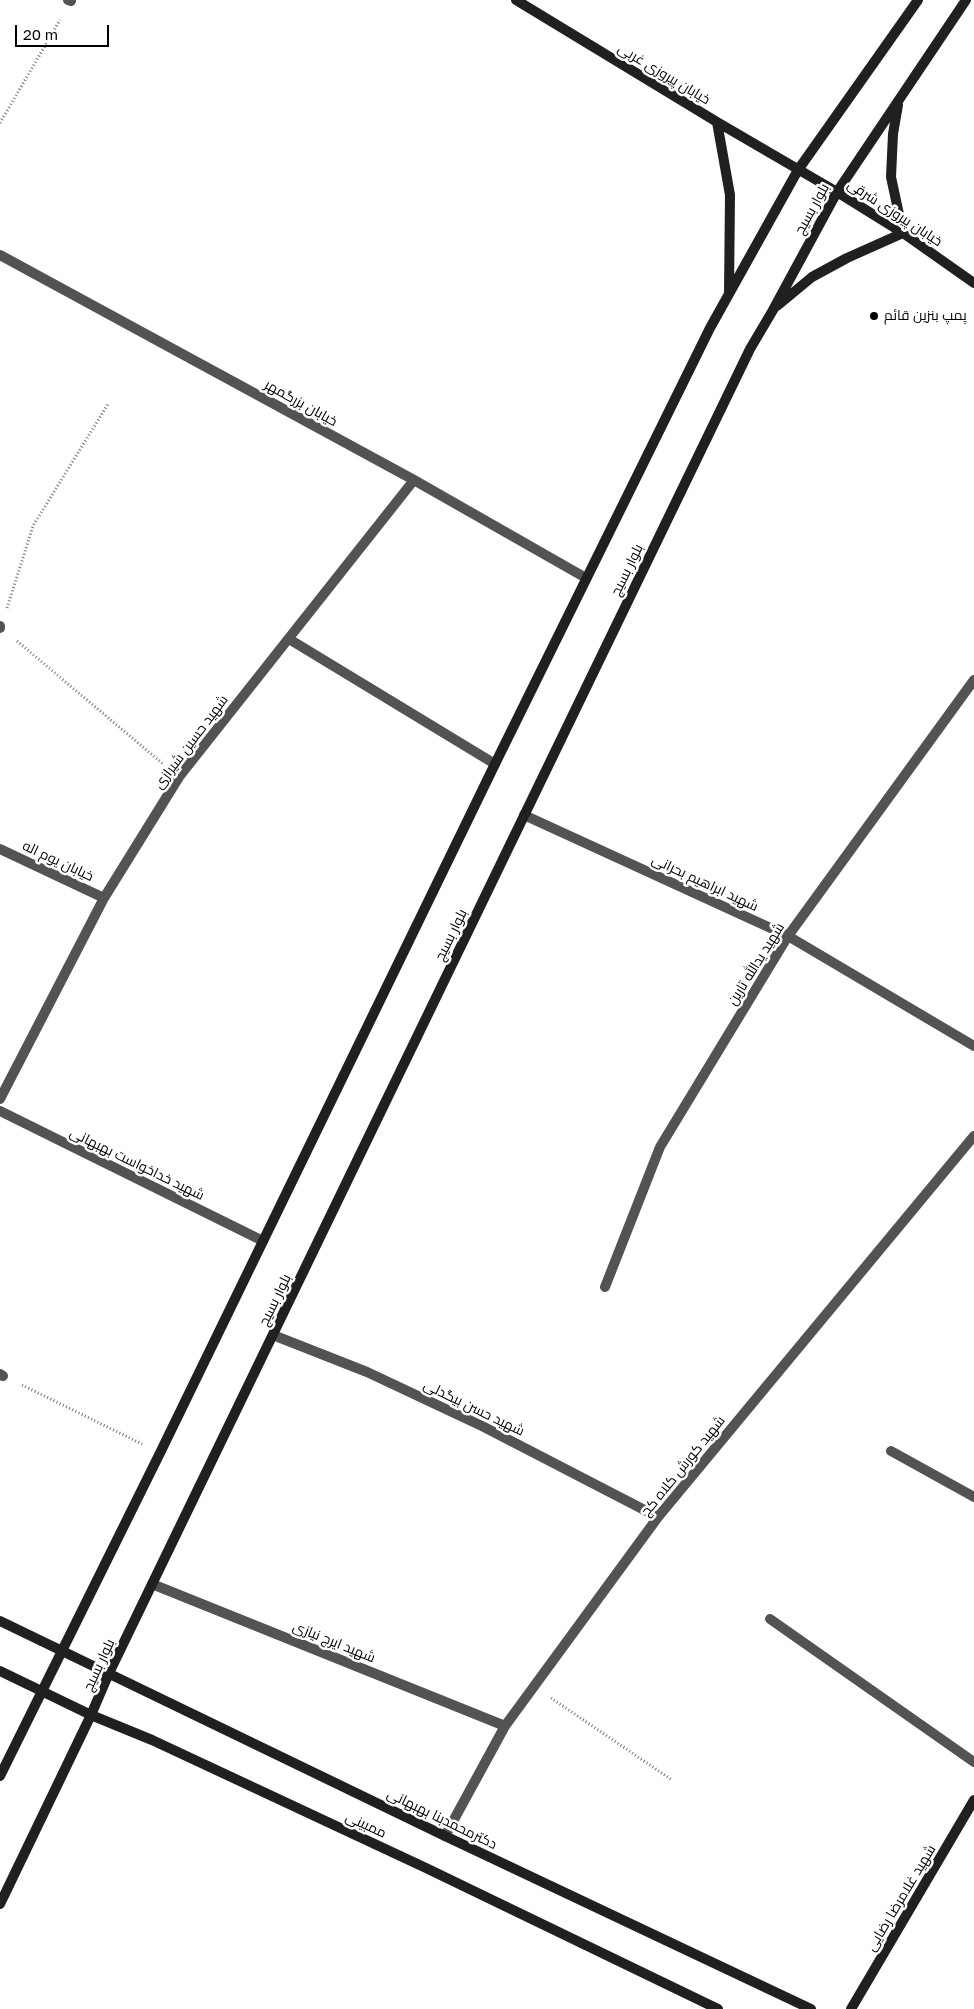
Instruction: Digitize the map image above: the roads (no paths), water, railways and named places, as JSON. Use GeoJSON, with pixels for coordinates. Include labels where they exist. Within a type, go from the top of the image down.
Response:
{"type":"FeatureCollection","features":[{"type":"Feature","properties":{"kind":"main road","name":"خیابان پیروزی غربی"},"geometry":{"type":"LineString","coordinates":[[516,0],[798,170]]}},
{"type":"Feature","properties":{"kind":"main road"},"geometry":{"type":"LineString","coordinates":[[0,1776],[160,1453],[586,578],[706,337],[798,170],[918,0]]}},
{"type":"Feature","properties":{"kind":"main road","name":"بلوار بسیج"},"geometry":{"type":"LineString","coordinates":[[0,1904],[152,1584],[745,358],[837,192],[966,0]]}},
{"type":"Feature","properties":{"kind":"main road"},"geometry":{"type":"LineString","coordinates":[[773,310],[812,277],[847,258],[903,233],[891,177],[893,134],[899,101]]}},
{"type":"Feature","properties":{"kind":"main road"},"geometry":{"type":"LineString","coordinates":[[717,122],[730,195],[731,260],[729,295]]}},
{"type":"Feature","properties":{"kind":"main road","name":"خیابان پیروزی شرقی"},"geometry":{"type":"LineString","coordinates":[[798,170],[903,233],[974,283]]}},
{"type":"Feature","properties":{"kind":"main road"},"geometry":{"type":"LineString","coordinates":[[0,1621],[63,1651]]}},
{"type":"Feature","properties":{"kind":"main road","name":"دکترمحمدبنا بهبهانی"},"geometry":{"type":"LineString","coordinates":[[63,1651],[445,1836],[811,2009]]}},
{"type":"Feature","properties":{"kind":"main road","name":"ممبینی"},"geometry":{"type":"LineString","coordinates":[[0,1670],[91,1715],[196,1760],[718,2009]]}},
{"type":"Feature","properties":{"kind":"main road","name":"شهید غلامرضا رضایی"},"geometry":{"type":"LineString","coordinates":[[851,2009],[974,1800]]}},
{"type":"Feature","properties":{"kind":"street","name":"خیابان بزرگمهر"},"geometry":{"type":"LineString","coordinates":[[0,255],[414,480],[586,578]]}},
{"type":"Feature","properties":{"kind":"street","name":"شهید حسین شیرازی"},"geometry":{"type":"LineString","coordinates":[[0,1099],[104,898],[179,777],[414,480]]}},
{"type":"Feature","properties":{"kind":"street"},"geometry":{"type":"LineString","coordinates":[[288,639],[495,764]]}},
{"type":"Feature","properties":{"kind":"street","name":"شهید یدالله تارین"},"geometry":{"type":"LineString","coordinates":[[605,1287],[660,1147],[788,936],[974,680]]}},
{"type":"Feature","properties":{"kind":"street","name":"شهید ابراهیم بحرانی"},"geometry":{"type":"LineString","coordinates":[[524,815],[788,936],[974,1046]]}},
{"type":"Feature","properties":{"kind":"street","name":"خیابان یوم اله"},"geometry":{"type":"LineString","coordinates":[[0,849],[104,898]]}},
{"type":"Feature","properties":{"kind":"street","name":"شهید خداخواست بهبهانی"},"geometry":{"type":"LineString","coordinates":[[0,1111],[263,1241]]}},
{"type":"Feature","properties":{"kind":"street","name":"شهید کورش کلاه کج"},"geometry":{"type":"LineString","coordinates":[[445,1836],[505,1726],[658,1517],[974,1136]]}},
{"type":"Feature","properties":{"kind":"street","name":"شهید حسن بیگدلی"},"geometry":{"type":"LineString","coordinates":[[273,1334],[367,1372],[484,1427],[658,1517]]}},
{"type":"Feature","properties":{"kind":"street"},"geometry":{"type":"LineString","coordinates":[[891,1451],[974,1497]]}},
{"type":"Feature","properties":{"kind":"street","name":"شهید ایرج نیازی"},"geometry":{"type":"LineString","coordinates":[[152,1584],[505,1726]]}},
{"type":"Feature","properties":{"kind":"street"},"geometry":{"type":"LineString","coordinates":[[770,1618],[974,1762]]}},
{"type":"Feature","properties":{"kind":"place","name":"پمپ بنزین قائم"},"geometry":{"type":"Point","coordinates":[874,316]}}]}
